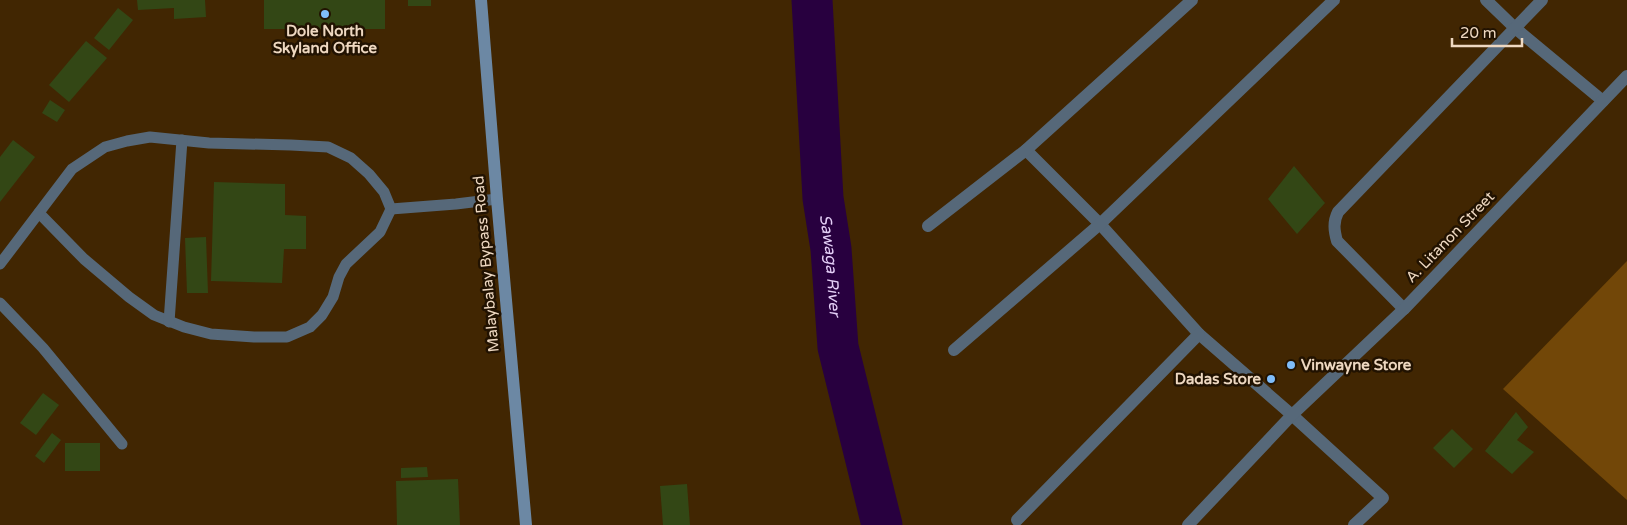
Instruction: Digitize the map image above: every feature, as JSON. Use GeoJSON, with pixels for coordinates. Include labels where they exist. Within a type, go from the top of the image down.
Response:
{"type":"FeatureCollection","features":[{"type":"Feature","properties":{"kind":"main road","name":"Malaybalay Bypass Road"},"geometry":{"type":"LineString","coordinates":[[481,0],[496,199],[526,525]]}},
{"type":"Feature","properties":{"kind":"street"},"geometry":{"type":"LineString","coordinates":[[928,226],[1026,150],[1192,0]]}},
{"type":"Feature","properties":{"kind":"street"},"geometry":{"type":"LineString","coordinates":[[954,350],[1100,224],[1334,0]]}},
{"type":"Feature","properties":{"kind":"street"},"geometry":{"type":"LineString","coordinates":[[1486,0],[1515,28],[1603,102]]}},
{"type":"Feature","properties":{"kind":"street"},"geometry":{"type":"LineString","coordinates":[[1404,308],[1337,241],[1334,232],[1334,220],[1338,212],[1542,0]]}},
{"type":"Feature","properties":{"kind":"street","name":"A. Litanon Street"},"geometry":{"type":"LineString","coordinates":[[1188,525],[1292,415],[1404,308],[1627,76]]}},
{"type":"Feature","properties":{"kind":"street"},"geometry":{"type":"LineString","coordinates":[[1026,150],[1100,224],[1198,334],[1292,415],[1383,498],[1354,525]]}},
{"type":"Feature","properties":{"kind":"street"},"geometry":{"type":"LineString","coordinates":[[1017,520],[1198,334]]}},
{"type":"Feature","properties":{"kind":"lane"},"geometry":{"type":"LineString","coordinates":[[0,264],[72,169],[104,147],[127,140],[150,137],[209,143],[328,147],[351,158],[368,174],[384,192],[391,209],[380,232],[346,264],[338,277],[333,297],[322,315],[310,327],[287,337],[211,334],[169,322],[146,311],[84,259],[39,213]]}},
{"type":"Feature","properties":{"kind":"lane"},"geometry":{"type":"LineString","coordinates":[[169,322],[182,140]]}},
{"type":"Feature","properties":{"kind":"lane"},"geometry":{"type":"LineString","coordinates":[[391,209],[496,199]]}},
{"type":"Feature","properties":{"kind":"lane"},"geometry":{"type":"LineString","coordinates":[[0,303],[44,348],[122,444]]}},
{"type":"Feature","properties":{"kind":"shaded area"},"geometry":{"type":"Polygon","coordinates":[[[1627,261],[1627,500],[1503,389],[1627,261]]]}},
{"type":"Feature","properties":{"kind":"building"},"geometry":{"type":"Polygon","coordinates":[[[137,0],[205,0],[206,17],[174,19],[174,8],[138,10],[137,0]]]}},
{"type":"Feature","properties":{"kind":"building","name":"Dole North Skyland Office"},"geometry":{"type":"Polygon","coordinates":[[[264,0],[385,0],[385,29],[264,29],[264,0]]]}},
{"type":"Feature","properties":{"kind":"building"},"geometry":{"type":"Polygon","coordinates":[[[408,0],[431,0],[431,6],[408,6],[408,0]]]}},
{"type":"Feature","properties":{"kind":"building"},"geometry":{"type":"Polygon","coordinates":[[[118,8],[133,20],[109,50],[94,38],[118,8]]]}},
{"type":"Feature","properties":{"kind":"building"},"geometry":{"type":"Polygon","coordinates":[[[86,41],[107,58],[69,102],[49,85],[86,41]]]}},
{"type":"Feature","properties":{"kind":"building"},"geometry":{"type":"Polygon","coordinates":[[[50,100],[65,110],[57,122],[42,113],[50,100]]]}},
{"type":"Feature","properties":{"kind":"building"},"geometry":{"type":"Polygon","coordinates":[[[13,140],[35,157],[0,202],[0,157],[13,140]]]}},
{"type":"Feature","properties":{"kind":"building"},"geometry":{"type":"Polygon","coordinates":[[[1294,166],[1325,203],[1297,234],[1268,199],[1294,166]]]}},
{"type":"Feature","properties":{"kind":"building"},"geometry":{"type":"Polygon","coordinates":[[[214,182],[285,184],[285,215],[306,216],[306,249],[284,249],[282,283],[211,281],[214,182]]]}},
{"type":"Feature","properties":{"kind":"building"},"geometry":{"type":"Polygon","coordinates":[[[206,237],[208,293],[187,293],[185,238],[206,237]]]}},
{"type":"Feature","properties":{"kind":"building"},"geometry":{"type":"Polygon","coordinates":[[[43,393],[59,405],[36,435],[20,423],[43,393]]]}},
{"type":"Feature","properties":{"kind":"building"},"geometry":{"type":"Polygon","coordinates":[[[1516,412],[1528,427],[1517,440],[1534,452],[1512,474],[1485,451],[1516,412]]]}},
{"type":"Feature","properties":{"kind":"building"},"geometry":{"type":"Polygon","coordinates":[[[1452,429],[1473,449],[1454,468],[1433,448],[1452,429]]]}},
{"type":"Feature","properties":{"kind":"building"},"geometry":{"type":"Polygon","coordinates":[[[52,433],[61,440],[44,463],[35,456],[52,433]]]}},
{"type":"Feature","properties":{"kind":"building"},"geometry":{"type":"Polygon","coordinates":[[[65,443],[100,443],[100,471],[65,471],[65,443]]]}},
{"type":"Feature","properties":{"kind":"building"},"geometry":{"type":"Polygon","coordinates":[[[427,467],[428,477],[401,478],[401,468],[427,467]]]}},
{"type":"Feature","properties":{"kind":"building"},"geometry":{"type":"Polygon","coordinates":[[[458,479],[460,525],[397,525],[396,481],[458,479]]]}},
{"type":"Feature","properties":{"kind":"building"},"geometry":{"type":"Polygon","coordinates":[[[687,484],[690,525],[663,525],[660,486],[687,484]]]}},
{"type":"Feature","properties":{"kind":"waterway","name":"Sawaga River"},"geometry":{"type":"LineString","coordinates":[[812,0],[823,198],[831,249],[838,347],[882,525]]}},
{"type":"Feature","properties":{"kind":"place","name":"Dole North Skyland Office"},"geometry":{"type":"Point","coordinates":[325,14]}},
{"type":"Feature","properties":{"kind":"place","name":"Vinwayne Store"},"geometry":{"type":"Point","coordinates":[1291,365]}},
{"type":"Feature","properties":{"kind":"place","name":"Dadas Store"},"geometry":{"type":"Point","coordinates":[1271,379]}}]}
